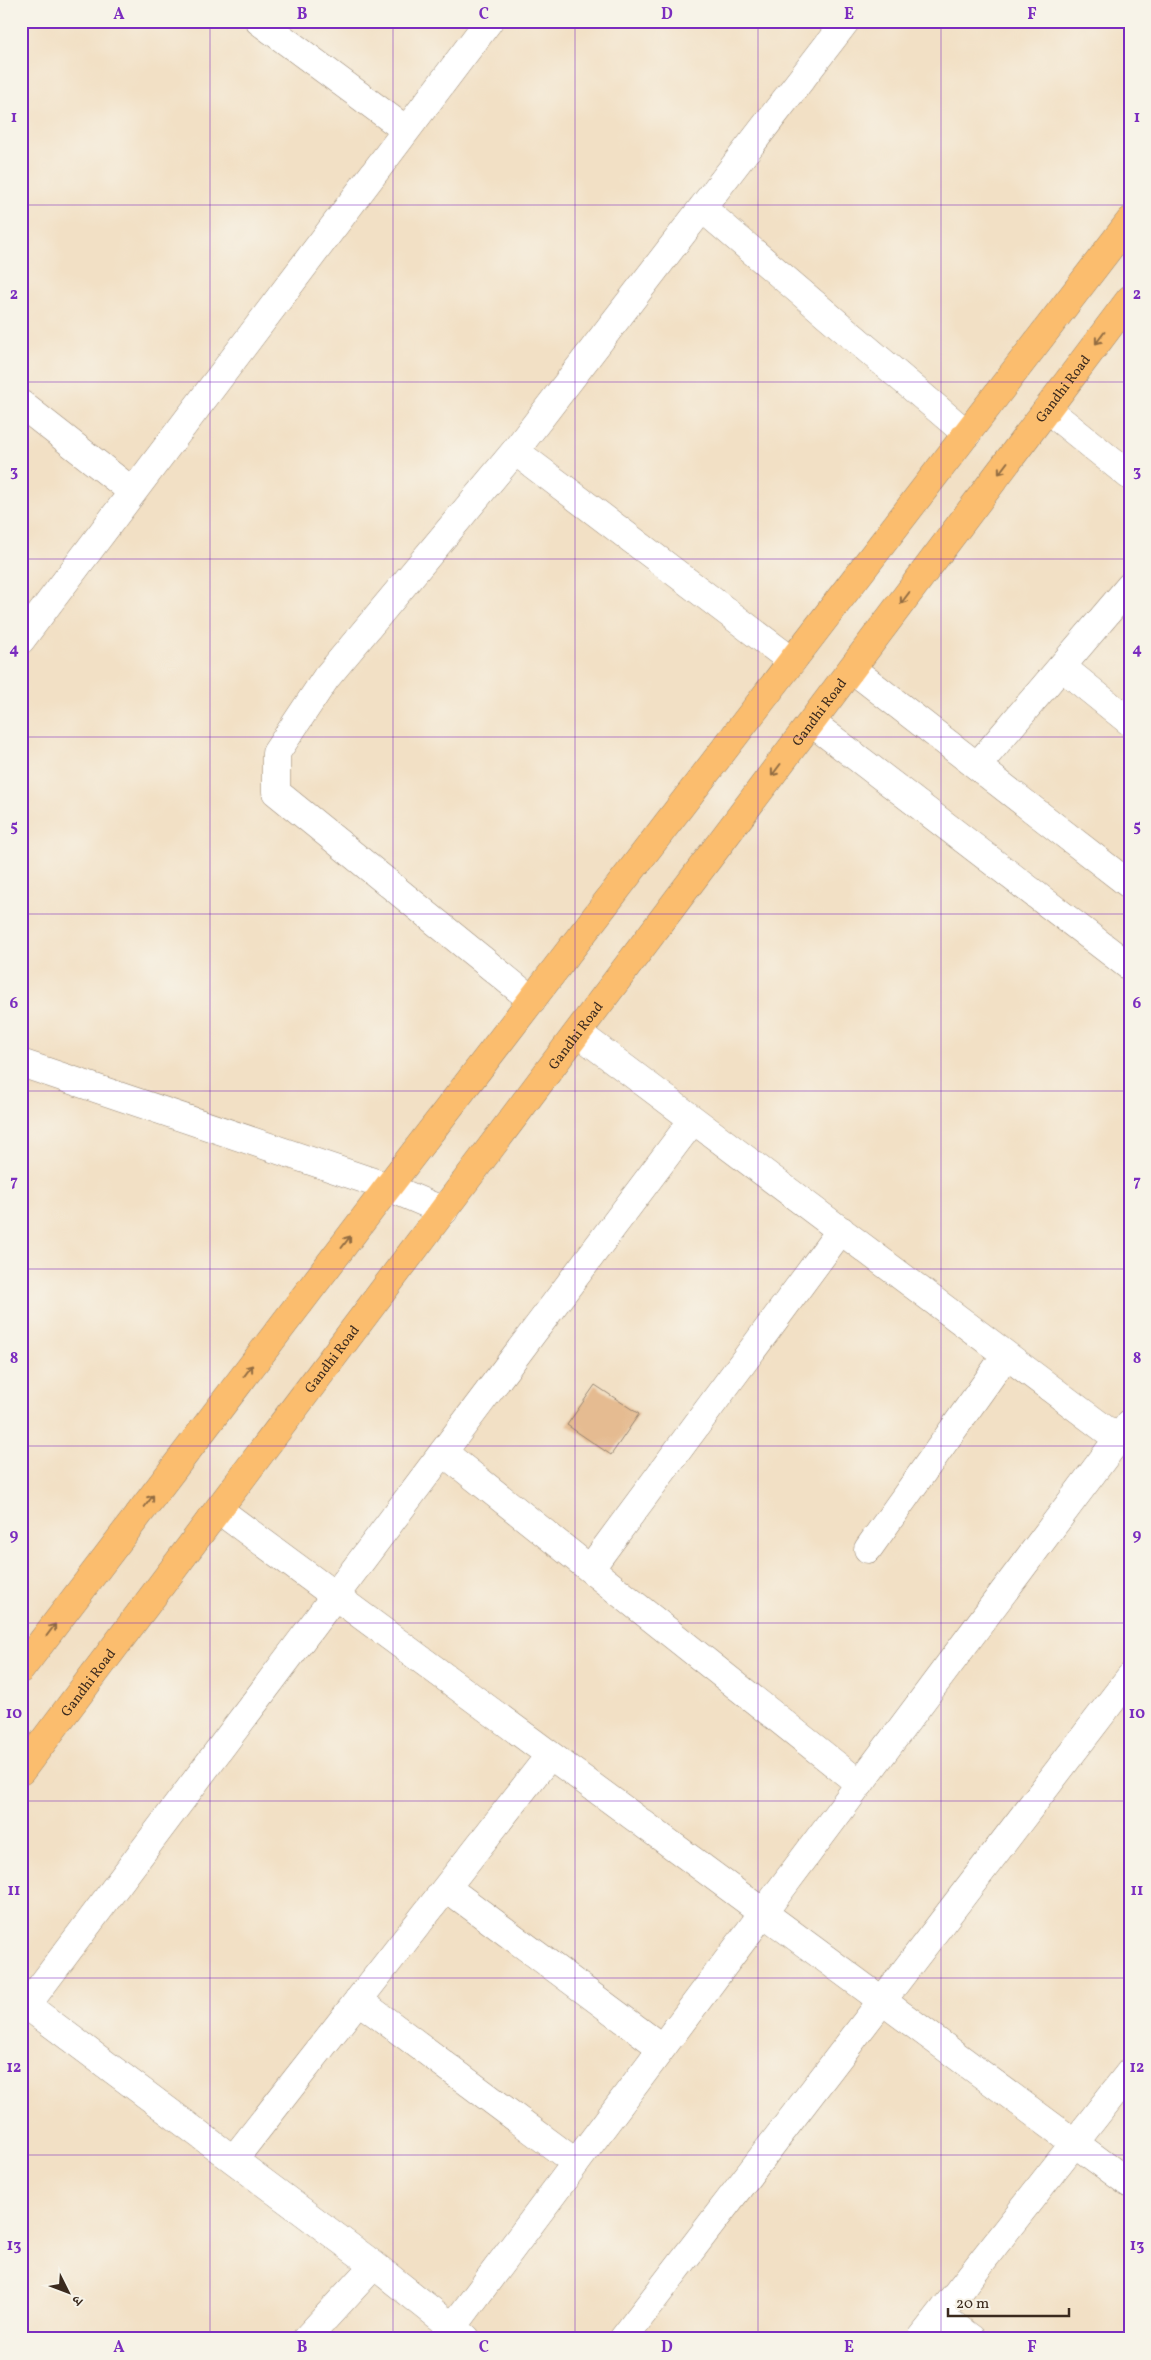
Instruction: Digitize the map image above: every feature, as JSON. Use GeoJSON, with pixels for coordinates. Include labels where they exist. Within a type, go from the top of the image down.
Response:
{"type":"FeatureCollection","features":[{"type":"Feature","properties":{"kind":"main road"},"geometry":{"type":"LineString","coordinates":[[21,1669],[388,1187],[1130,221]]}},
{"type":"Feature","properties":{"kind":"main road","name":"Gandhi Road"},"geometry":{"type":"LineString","coordinates":[[21,1772],[1130,299]]}},
{"type":"Feature","properties":{"kind":"street"},"geometry":{"type":"LineString","coordinates":[[260,21],[406,130]]}},
{"type":"Feature","properties":{"kind":"street"},"geometry":{"type":"LineString","coordinates":[[21,640],[489,21]]}},
{"type":"Feature","properties":{"kind":"street"},"geometry":{"type":"LineString","coordinates":[[532,1000],[276,792],[276,753],[326,678],[515,451],[846,21]]}},
{"type":"Feature","properties":{"kind":"street"},"geometry":{"type":"LineString","coordinates":[[702,208],[967,434]]}},
{"type":"Feature","properties":{"kind":"street"},"geometry":{"type":"LineString","coordinates":[[21,404],[133,492]]}},
{"type":"Feature","properties":{"kind":"street"},"geometry":{"type":"LineString","coordinates":[[1047,409],[1130,476]]}},
{"type":"Feature","properties":{"kind":"street"},"geometry":{"type":"LineString","coordinates":[[515,451],[792,661]]}},
{"type":"Feature","properties":{"kind":"street"},"geometry":{"type":"LineString","coordinates":[[977,766],[1130,586]]}},
{"type":"Feature","properties":{"kind":"street"},"geometry":{"type":"LineString","coordinates":[[1062,668],[1130,722]]}},
{"type":"Feature","properties":{"kind":"street"},"geometry":{"type":"LineString","coordinates":[[852,669],[1130,885]]}},
{"type":"Feature","properties":{"kind":"street"},"geometry":{"type":"LineString","coordinates":[[812,722],[1130,967]]}},
{"type":"Feature","properties":{"kind":"street"},"geometry":{"type":"LineString","coordinates":[[578,1033],[841,1230],[1006,1355],[1124,1431],[576,2163],[460,2333],[234,2159],[24,2003],[335,1596],[694,1120]]}},
{"type":"Feature","properties":{"kind":"street"},"geometry":{"type":"LineString","coordinates":[[21,1063],[388,1187],[444,1211]]}},
{"type":"Feature","properties":{"kind":"street"},"geometry":{"type":"LineString","coordinates":[[590,1569],[841,1230]]}},
{"type":"Feature","properties":{"kind":"street"},"geometry":{"type":"LineString","coordinates":[[868,1549],[1006,1355]]}},
{"type":"Feature","properties":{"kind":"street"},"geometry":{"type":"LineString","coordinates":[[443,1452],[860,1784]]}},
{"type":"Feature","properties":{"kind":"street"},"geometry":{"type":"LineString","coordinates":[[219,1510],[1130,2184]]}},
{"type":"Feature","properties":{"kind":"street"},"geometry":{"type":"LineString","coordinates":[[624,2339],[1130,1678]]}},
{"type":"Feature","properties":{"kind":"street"},"geometry":{"type":"LineString","coordinates":[[234,2159],[550,1755]]}},
{"type":"Feature","properties":{"kind":"street"},"geometry":{"type":"LineString","coordinates":[[447,1888],[662,2048]]}},
{"type":"Feature","properties":{"kind":"street"},"geometry":{"type":"LineString","coordinates":[[358,2000],[576,2163]]}},
{"type":"Feature","properties":{"kind":"street"},"geometry":{"type":"LineString","coordinates":[[921,2339],[1130,2072]]}},
{"type":"Feature","properties":{"kind":"street"},"geometry":{"type":"LineString","coordinates":[[306,2339],[374,2265]]}},
{"type":"Feature","properties":{"kind":"street"},"geometry":{"type":"LineString","coordinates":[[940,2315],[972,2339]]}},
{"type":"Feature","properties":{"kind":"building"},"geometry":{"type":"Polygon","coordinates":[[[595,1385],[639,1414],[611,1455],[567,1425],[595,1385]]]}}]}
